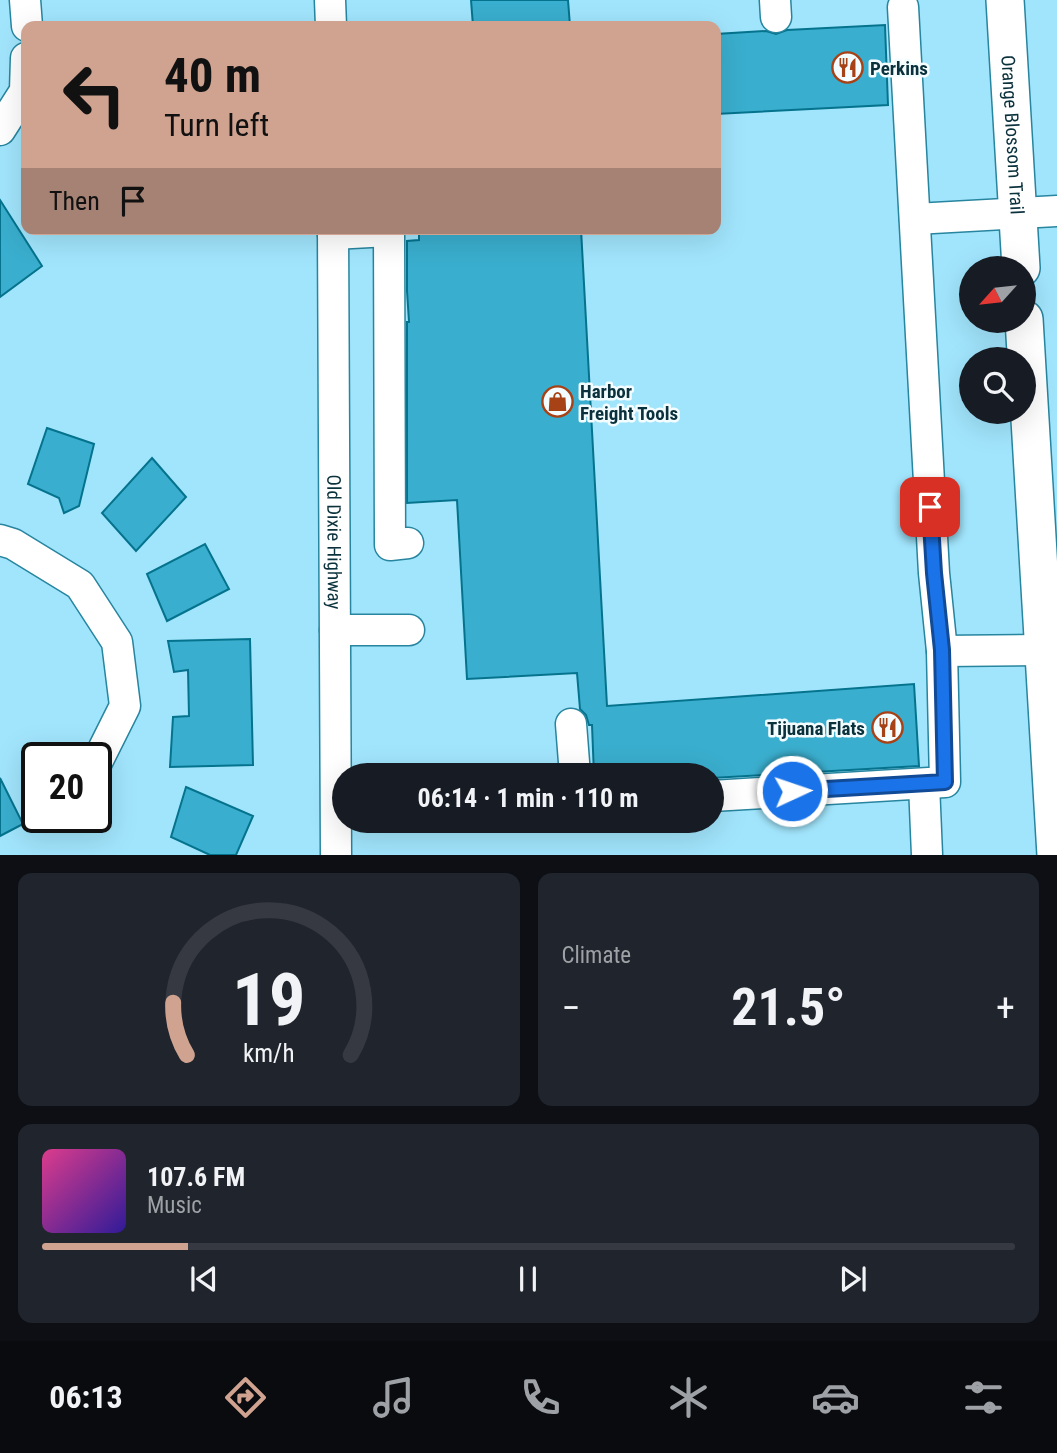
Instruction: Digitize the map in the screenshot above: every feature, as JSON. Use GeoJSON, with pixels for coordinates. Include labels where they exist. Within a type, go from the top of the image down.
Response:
{"type":"FeatureCollection","features":[{"type":"Feature","properties":{"kind":"main road","name":"Orange Blossom Trail"},"geometry":{"type":"LineString","coordinates":[[1005,0],[1020,256]]}},
{"type":"Feature","properties":{"kind":"main road"},"geometry":{"type":"LineString","coordinates":[[1025,333],[1056,855]]}},
{"type":"Feature","properties":{"kind":"street"},"geometry":{"type":"LineString","coordinates":[[25,0],[27,21]]}},
{"type":"Feature","properties":{"kind":"street"},"geometry":{"type":"LineString","coordinates":[[330,0],[331,21]]}},
{"type":"Feature","properties":{"kind":"street"},"geometry":{"type":"LineString","coordinates":[[724,795],[945,782],[942,650],[934,573],[903,6]]}},
{"type":"Feature","properties":{"kind":"street"},"geometry":{"type":"LineString","coordinates":[[0,130],[21,97]]}},
{"type":"Feature","properties":{"kind":"street"},"geometry":{"type":"LineString","coordinates":[[915,219],[1057,211]]}},
{"type":"Feature","properties":{"kind":"street","name":"Old Dixie Highway"},"geometry":{"type":"LineString","coordinates":[[333,235],[337,855]]}},
{"type":"Feature","properties":{"kind":"street"},"geometry":{"type":"LineString","coordinates":[[389,235],[390,545],[408,543]]}},
{"type":"Feature","properties":{"kind":"street"},"geometry":{"type":"LineString","coordinates":[[0,540],[13,544],[80,585],[117,642],[124,706],[107,742]]}},
{"type":"Feature","properties":{"kind":"street"},"geometry":{"type":"LineString","coordinates":[[335,630],[409,630]]}},
{"type":"Feature","properties":{"kind":"street"},"geometry":{"type":"LineString","coordinates":[[942,650],[1044,650]]}},
{"type":"Feature","properties":{"kind":"street"},"geometry":{"type":"LineString","coordinates":[[572,723],[574,763]]}},
{"type":"Feature","properties":{"kind":"street"},"geometry":{"type":"LineString","coordinates":[[924,784],[927,855]]}},
{"type":"Feature","properties":{"kind":"building"},"geometry":{"type":"Polygon","coordinates":[[[471,0],[568,0],[570,21],[473,21],[471,0]]]}},
{"type":"Feature","properties":{"kind":"building"},"geometry":{"type":"Polygon","coordinates":[[[885,25],[888,105],[721,114],[721,34],[766,31],[776,34],[787,30],[885,25]]]}},
{"type":"Feature","properties":{"kind":"building"},"geometry":{"type":"Polygon","coordinates":[[[0,200],[42,266],[0,297],[0,200]]]}},
{"type":"Feature","properties":{"kind":"building"},"geometry":{"type":"Polygon","coordinates":[[[419,235],[581,235],[607,706],[914,684],[919,766],[724,777],[724,763],[594,763],[592,725],[589,725],[586,715],[580,709],[577,673],[467,679],[457,500],[407,503],[407,241],[419,240],[419,235]]]}},
{"type":"Feature","properties":{"kind":"building"},"geometry":{"type":"Polygon","coordinates":[[[47,428],[94,444],[79,506],[64,513],[59,498],[28,484],[47,428]]]}},
{"type":"Feature","properties":{"kind":"building"},"geometry":{"type":"Polygon","coordinates":[[[152,458],[186,497],[136,551],[102,513],[152,458]]]}},
{"type":"Feature","properties":{"kind":"building"},"geometry":{"type":"Polygon","coordinates":[[[205,544],[229,589],[167,621],[147,574],[205,544]]]}},
{"type":"Feature","properties":{"kind":"building"},"geometry":{"type":"Polygon","coordinates":[[[250,639],[253,765],[170,767],[173,717],[189,716],[188,670],[174,672],[168,641],[250,639]]]}},
{"type":"Feature","properties":{"kind":"building"},"geometry":{"type":"Polygon","coordinates":[[[0,778],[21,825],[0,836],[0,778]]]}},
{"type":"Feature","properties":{"kind":"building"},"geometry":{"type":"Polygon","coordinates":[[[186,787],[253,816],[236,855],[210,855],[171,837],[186,787]]]}},
{"type":"Feature","properties":{"kind":"place","name":"Perkins"},"geometry":{"type":"Point","coordinates":[847,68]}},
{"type":"Feature","properties":{"kind":"place","name":"Harbor Freight Tools"},"geometry":{"type":"Point","coordinates":[557,402]}},
{"type":"Feature","properties":{"kind":"place","name":"Tijuana Flats"},"geometry":{"type":"Point","coordinates":[888,728]}},
{"type":"Feature","properties":{"kind":"route"},"geometry":{"type":"LineString","coordinates":[[792,791],[945,782],[942,650],[930,507]]}}]}
